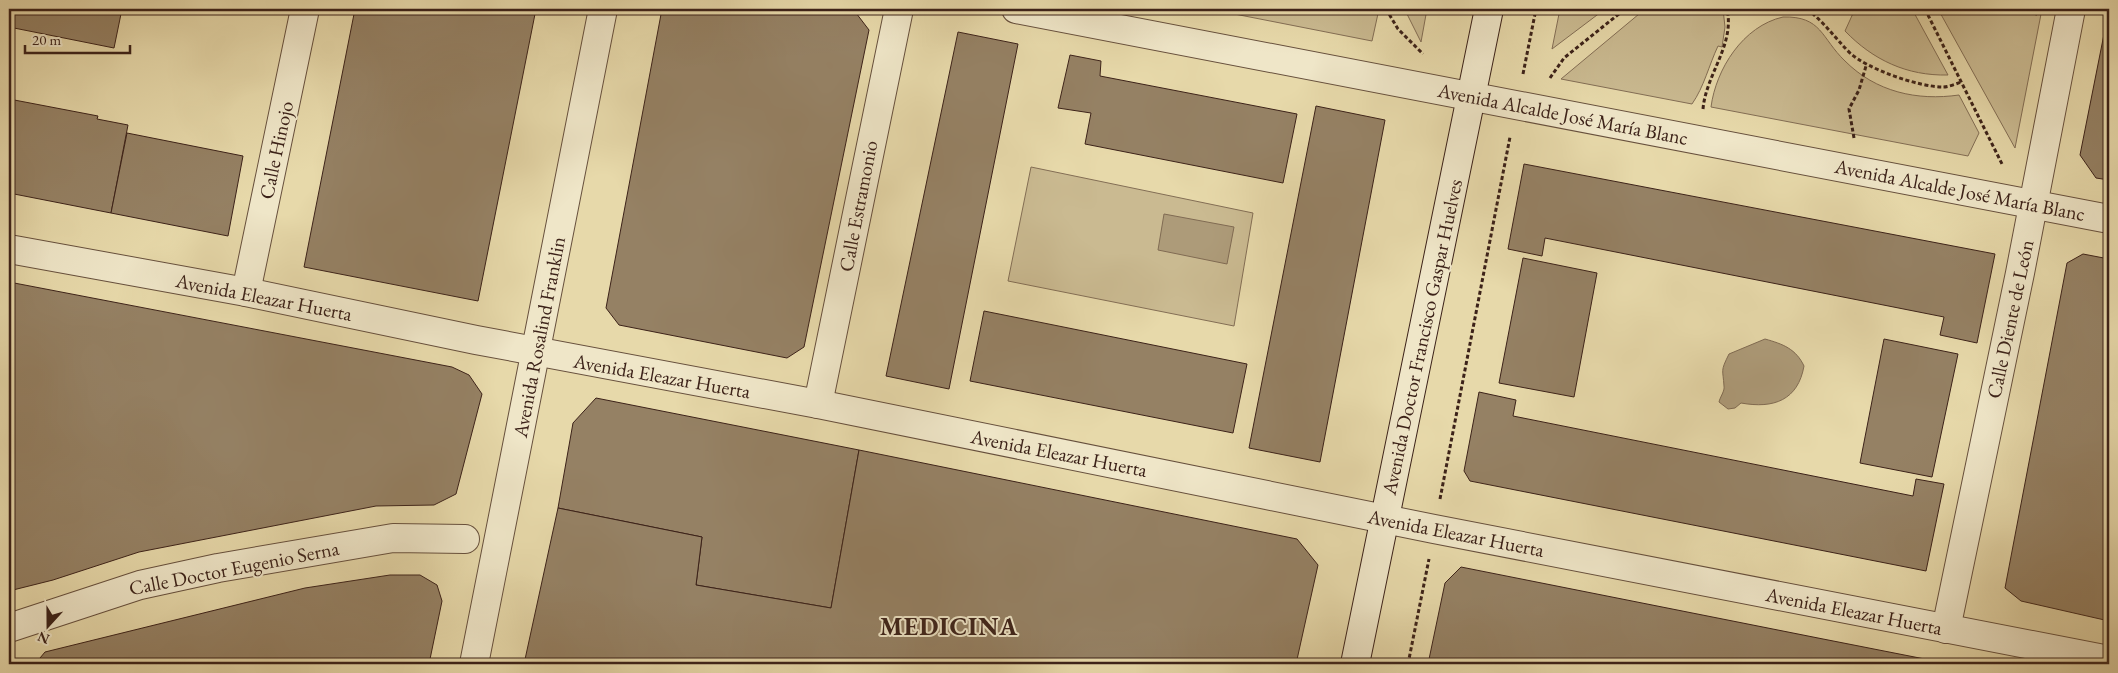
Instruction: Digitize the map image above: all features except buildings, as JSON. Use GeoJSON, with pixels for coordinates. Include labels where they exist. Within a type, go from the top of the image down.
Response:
{"type":"FeatureCollection","features":[{"type":"Feature","properties":{"kind":"street","name":"Calle Hinojo"},"geometry":{"type":"LineString","coordinates":[[246,292],[305,9]]}},
{"type":"Feature","properties":{"kind":"street","name":"Avenida Rosalind Franklin"},"geometry":{"type":"LineString","coordinates":[[474,664],[604,9]]}},
{"type":"Feature","properties":{"kind":"street","name":"Calle Estramonio"},"geometry":{"type":"LineString","coordinates":[[818,404],[899,9]]}},
{"type":"Feature","properties":{"kind":"street","name":"Avenida Alcalde José María Blanc"},"geometry":{"type":"LineString","coordinates":[[1016,9],[2109,219]]}},
{"type":"Feature","properties":{"kind":"street","name":"Avenida Doctor Francisco Gaspar Huelves"},"geometry":{"type":"LineString","coordinates":[[1354,664],[1489,9]]}},
{"type":"Feature","properties":{"kind":"street","name":"Calle Diente de León"},"geometry":{"type":"LineString","coordinates":[[1946,629],[2034,204],[2071,9]]}},
{"type":"Feature","properties":{"kind":"street","name":"Avenida Eleazar Huerta"},"geometry":{"type":"LineString","coordinates":[[9,249],[246,292],[536,352],[818,404],[1383,519],[2109,660]]}},
{"type":"Feature","properties":{"kind":"street","name":"Calle Doctor Eugenio Serna"},"geometry":{"type":"LineString","coordinates":[[9,628],[140,585],[218,568],[393,538],[465,539]]}},
{"type":"Feature","properties":{"kind":"path"},"geometry":{"type":"LineString","coordinates":[[1386,9],[1398,29],[1425,57]]}},
{"type":"Feature","properties":{"kind":"path"},"geometry":{"type":"LineString","coordinates":[[1522,81],[1536,9]]}},
{"type":"Feature","properties":{"kind":"path"},"geometry":{"type":"LineString","coordinates":[[1549,80],[1564,58],[1625,9]]}},
{"type":"Feature","properties":{"kind":"path"},"geometry":{"type":"LineString","coordinates":[[1703,113],[1708,87],[1727,40],[1729,26],[1728,9]]}},
{"type":"Feature","properties":{"kind":"path"},"geometry":{"type":"LineString","coordinates":[[1807,9],[1826,24],[1850,53],[1866,66],[1887,74],[1943,87],[1961,82]]}},
{"type":"Feature","properties":{"kind":"path"},"geometry":{"type":"LineString","coordinates":[[1925,9],[2005,170]]}},
{"type":"Feature","properties":{"kind":"path"},"geometry":{"type":"LineString","coordinates":[[2010,9],[2038,15]]}},
{"type":"Feature","properties":{"kind":"path"},"geometry":{"type":"LineString","coordinates":[[1854,142],[1849,109],[1859,90],[1866,66]]}},
{"type":"Feature","properties":{"kind":"path"},"geometry":{"type":"LineString","coordinates":[[1439,506],[1512,130]]}},
{"type":"Feature","properties":{"kind":"path"},"geometry":{"type":"LineString","coordinates":[[1408,664],[1430,552]]}},
{"type":"Feature","properties":{"kind":"shaded area"},"geometry":{"type":"Polygon","coordinates":[[[1209,9],[1379,9],[1372,41],[1209,9]]]}},
{"type":"Feature","properties":{"kind":"shaded area"},"geometry":{"type":"Polygon","coordinates":[[[1404,9],[1427,9],[1421,42],[1406,12],[1404,9]]]}},
{"type":"Feature","properties":{"kind":"shaded area"},"geometry":{"type":"Polygon","coordinates":[[[1560,9],[1605,9],[1552,49],[1560,9]]]}},
{"type":"Feature","properties":{"kind":"shaded area"},"geometry":{"type":"Polygon","coordinates":[[[1645,9],[1723,9],[1725,27],[1722,47],[1718,46],[1692,104],[1561,79],[1645,9]]]}},
{"type":"Feature","properties":{"kind":"shaded area"},"geometry":{"type":"Polygon","coordinates":[[[1855,9],[1912,9],[1948,75],[1933,75],[1905,69],[1879,58],[1867,50],[1845,31],[1855,9]]]}},
{"type":"Feature","properties":{"kind":"shaded area"},"geometry":{"type":"Polygon","coordinates":[[[1938,9],[2042,9],[2015,148],[1938,9]]]}},
{"type":"Feature","properties":{"kind":"shaded area"},"geometry":{"type":"Polygon","coordinates":[[[1783,17],[1806,20],[1813,24],[1857,72],[1884,87],[1898,92],[1928,97],[1959,95],[1979,133],[1968,156],[1711,107],[1719,78],[1725,64],[1734,51],[1744,39],[1756,30],[1769,22],[1783,17]]]}},
{"type":"Feature","properties":{"kind":"shaded area"},"geometry":{"type":"Polygon","coordinates":[[[1031,167],[1253,213],[1234,326],[1008,281],[1031,167]]]}},
{"type":"Feature","properties":{"kind":"shaded area"},"geometry":{"type":"Polygon","coordinates":[[[1164,214],[1234,227],[1227,264],[1158,250],[1164,214]]]}},
{"type":"Feature","properties":{"kind":"shaded area"},"geometry":{"type":"Polygon","coordinates":[[[1765,339],[1788,348],[1797,355],[1804,366],[1801,378],[1790,394],[1774,403],[1753,405],[1741,403],[1735,408],[1728,409],[1719,402],[1724,388],[1723,368],[1729,354],[1765,339]]]}},
{"type":"Feature","properties":{"kind":"district","name":"MEDICINA"},"geometry":{"type":"Point","coordinates":[949,626]}}]}
